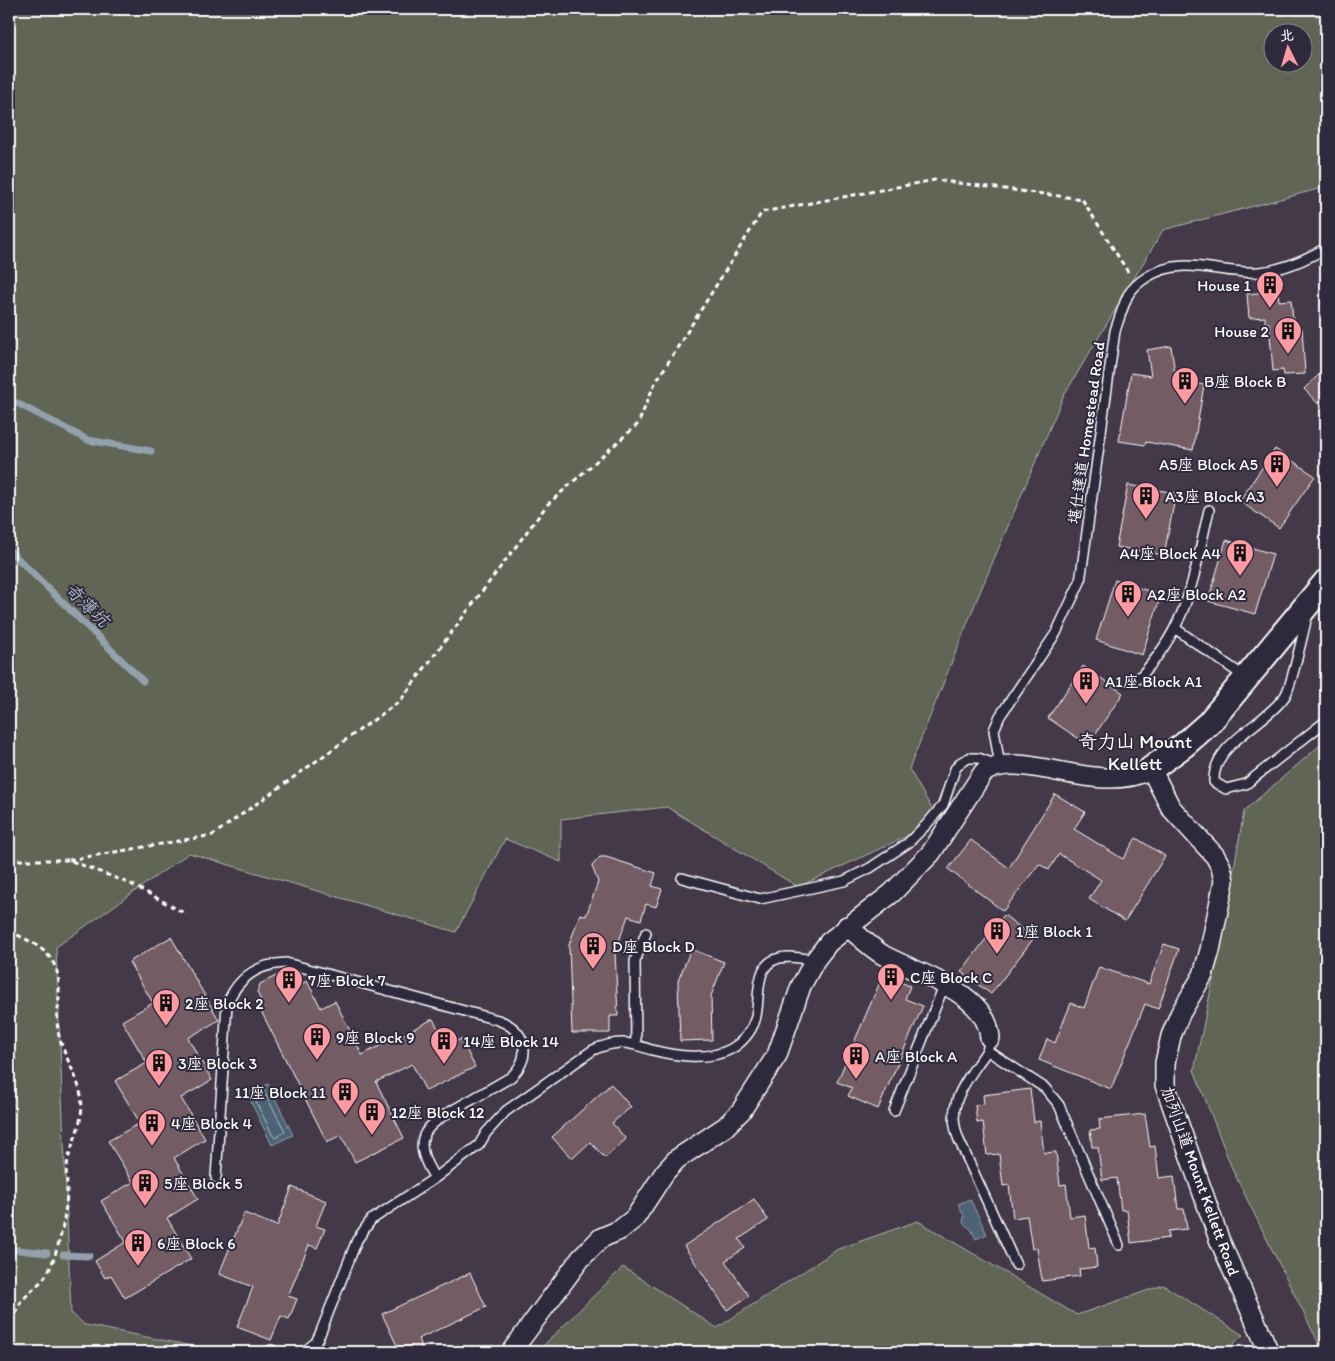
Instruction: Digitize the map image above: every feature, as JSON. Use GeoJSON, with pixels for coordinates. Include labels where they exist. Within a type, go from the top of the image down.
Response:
{"type":"FeatureCollection","features":[{"type":"Feature","properties":{"kind":"street"},"geometry":{"type":"LineString","coordinates":[[511,1352],[581,1258],[601,1238],[620,1230],[635,1218],[665,1172],[677,1159],[725,1127],[741,1111],[777,1055],[801,986],[815,960],[829,942],[847,926],[892,893],[910,877],[942,839],[979,778],[989,769],[1000,766],[1031,767],[1109,780],[1137,775],[1151,769],[1197,734],[1319,591]]}},
{"type":"Feature","properties":{"kind":"street","name":"加列山道 Mount Kellett Road"},"geometry":{"type":"LineString","coordinates":[[1151,769],[1165,799],[1210,849],[1223,874],[1224,890],[1207,962],[1197,987],[1180,1014],[1171,1036],[1165,1062],[1165,1085],[1219,1239],[1269,1352]]}},
{"type":"Feature","properties":{"kind":"street"},"geometry":{"type":"LineString","coordinates":[[847,926],[884,955],[945,983],[959,992],[987,1024],[989,1044]]}},
{"type":"Feature","properties":{"kind":"lane"},"geometry":{"type":"LineString","coordinates":[[1136,284],[1161,270],[1182,265],[1237,272],[1268,271],[1292,264],[1326,248]]}},
{"type":"Feature","properties":{"kind":"lane","name":"堪仕達道 Homestead Road"},"geometry":{"type":"LineString","coordinates":[[1000,766],[994,730],[1000,716],[1056,633],[1080,582],[1115,331],[1128,295],[1136,284]]}},
{"type":"Feature","properties":{"kind":"lane"},"geometry":{"type":"LineString","coordinates":[[1138,679],[1159,656],[1176,629],[1187,603],[1209,510]]}},
{"type":"Feature","properties":{"kind":"lane"},"geometry":{"type":"LineString","coordinates":[[1319,591],[1286,695],[1221,753],[1213,773],[1214,782],[1226,789],[1246,784],[1326,721]]}},
{"type":"Feature","properties":{"kind":"lane"},"geometry":{"type":"LineString","coordinates":[[1176,629],[1246,678]]}},
{"type":"Feature","properties":{"kind":"lane"},"geometry":{"type":"LineString","coordinates":[[682,878],[760,899],[844,881],[870,868],[908,843],[927,824],[943,805],[955,769],[961,762],[969,758],[978,758],[1000,766]]}},
{"type":"Feature","properties":{"kind":"lane"},"geometry":{"type":"LineString","coordinates":[[636,1044],[635,960],[646,933]]}},
{"type":"Feature","properties":{"kind":"lane"},"geometry":{"type":"LineString","coordinates":[[304,1352],[310,1348],[320,1334],[357,1240],[363,1230],[382,1211],[435,1178],[478,1146],[486,1133],[506,1111],[580,1058],[607,1045],[636,1044],[650,1050],[681,1055],[708,1055],[731,1049],[745,1038],[754,1022],[758,1010],[757,988],[763,971],[770,964],[787,957],[815,960]]}},
{"type":"Feature","properties":{"kind":"lane"},"geometry":{"type":"LineString","coordinates":[[216,1178],[227,1004],[231,993],[246,975],[265,966],[286,963],[498,1020],[512,1026],[518,1032],[524,1047],[522,1064],[512,1078],[436,1120],[425,1132],[421,1148],[422,1156],[435,1178]]}},
{"type":"Feature","properties":{"kind":"lane"},"geometry":{"type":"LineString","coordinates":[[894,1111],[945,983]]}},
{"type":"Feature","properties":{"kind":"lane"},"geometry":{"type":"LineString","coordinates":[[1016,1265],[959,1140],[953,1120],[960,1088],[989,1044],[1045,1088],[1059,1105],[1119,1245]]}},
{"type":"Feature","properties":{"kind":"path"},"geometry":{"type":"LineString","coordinates":[[9,860],[69,860],[213,835],[400,701],[547,505],[638,424],[654,385],[762,212],[935,180],[1082,199],[1136,284]]}},
{"type":"Feature","properties":{"kind":"path"},"geometry":{"type":"LineString","coordinates":[[69,860],[130,884],[186,914]]}},
{"type":"Feature","properties":{"kind":"path"},"geometry":{"type":"LineString","coordinates":[[9,931],[40,948],[50,957],[56,967],[59,981],[58,1030],[78,1082],[82,1102],[80,1125],[67,1168],[67,1200],[58,1245],[50,1269],[44,1279],[17,1309],[13,1323],[11,1352]]}},
{"type":"Feature","properties":{"kind":"green space"},"geometry":{"type":"Polygon","coordinates":[[[9,9],[1326,9],[1326,187],[1163,230],[1063,397],[977,599],[909,769],[939,821],[798,887],[667,807],[561,819],[561,862],[505,839],[456,932],[189,853],[56,947],[71,1313],[85,1325],[223,1352],[9,1352],[9,9]]]}},
{"type":"Feature","properties":{"kind":"green space"},"geometry":{"type":"Polygon","coordinates":[[[1326,740],[1326,929],[1321,944],[1326,946],[1326,1352],[1323,1352],[1233,1171],[1194,1070],[1222,936],[1244,811],[1326,740]]]}},
{"type":"Feature","properties":{"kind":"green space"},"geometry":{"type":"Polygon","coordinates":[[[918,1221],[1077,1315],[1163,1285],[1243,1335],[1224,1352],[537,1352],[623,1267],[717,1328],[838,1249],[918,1221]]]}},
{"type":"Feature","properties":{"kind":"water"},"geometry":{"type":"Polygon","coordinates":[[[268,1084],[293,1135],[272,1145],[247,1094],[268,1084]]]}},
{"type":"Feature","properties":{"kind":"water"},"geometry":{"type":"Polygon","coordinates":[[[970,1199],[987,1234],[976,1239],[971,1229],[963,1223],[964,1216],[958,1204],[970,1199]]]}},
{"type":"Feature","properties":{"kind":"building"},"geometry":{"type":"Polygon","coordinates":[[[1278,291],[1279,301],[1291,300],[1294,329],[1302,328],[1305,374],[1284,375],[1283,370],[1273,371],[1269,323],[1265,323],[1265,317],[1249,318],[1247,294],[1278,291]]]}},
{"type":"Feature","properties":{"kind":"building","name":"B座 Block B"},"geometry":{"type":"Polygon","coordinates":[[[1171,346],[1176,380],[1204,385],[1193,450],[1146,442],[1145,445],[1119,441],[1131,373],[1151,376],[1147,350],[1171,346]]]}},
{"type":"Feature","properties":{"kind":"building"},"geometry":{"type":"Polygon","coordinates":[[[1326,368],[1326,412],[1304,389],[1326,368]]]}},
{"type":"Feature","properties":{"kind":"building","name":"A5座 Block A5"},"geometry":{"type":"Polygon","coordinates":[[[1275,449],[1315,476],[1279,528],[1239,501],[1275,449]]]}},
{"type":"Feature","properties":{"kind":"building","name":"A3座 Block A3"},"geometry":{"type":"Polygon","coordinates":[[[1128,485],[1176,493],[1164,555],[1116,547],[1128,485]]]}},
{"type":"Feature","properties":{"kind":"building","name":"A4座 Block A4"},"geometry":{"type":"Polygon","coordinates":[[[1226,540],[1273,554],[1255,614],[1208,601],[1226,540]]]}},
{"type":"Feature","properties":{"kind":"building","name":"A2座 Block A2"},"geometry":{"type":"Polygon","coordinates":[[[1115,580],[1161,595],[1142,655],[1096,640],[1115,580]]]}},
{"type":"Feature","properties":{"kind":"building","name":"A1座 Block A1"},"geometry":{"type":"Polygon","coordinates":[[[1083,666],[1123,693],[1088,745],[1048,718],[1083,666]]]}},
{"type":"Feature","properties":{"kind":"building"},"geometry":{"type":"Polygon","coordinates":[[[1055,794],[1085,812],[1074,829],[1123,859],[1136,838],[1165,856],[1125,921],[1089,899],[1101,880],[1059,854],[1049,870],[1039,864],[1003,911],[948,869],[971,840],[1009,868],[1055,794]]]}},
{"type":"Feature","properties":{"kind":"building"},"geometry":{"type":"Polygon","coordinates":[[[600,857],[606,857],[656,873],[652,886],[662,889],[656,907],[646,904],[641,920],[628,916],[615,952],[618,1016],[610,1016],[610,1033],[572,1033],[569,945],[580,914],[586,916],[598,882],[592,866],[600,857]]]}},
{"type":"Feature","properties":{"kind":"building","name":"1座 Block 1"},"geometry":{"type":"Polygon","coordinates":[[[1004,915],[1034,938],[991,994],[961,972],[1004,915]]]}},
{"type":"Feature","properties":{"kind":"building"},"geometry":{"type":"Polygon","coordinates":[[[171,937],[219,1020],[188,1038],[212,1080],[181,1098],[205,1139],[174,1158],[198,1199],[167,1218],[191,1259],[125,1298],[111,1275],[105,1278],[95,1261],[126,1242],[101,1201],[133,1182],[108,1141],[140,1123],[115,1081],[147,1063],[122,1021],[153,1003],[129,962],[171,937]]]}},
{"type":"Feature","properties":{"kind":"building"},"geometry":{"type":"Polygon","coordinates":[[[1164,944],[1179,949],[1158,1009],[1145,1004],[1111,1089],[1039,1060],[1047,1039],[1055,1043],[1071,1003],[1084,1008],[1099,967],[1149,984],[1164,944]]]}},
{"type":"Feature","properties":{"kind":"building"},"geometry":{"type":"Polygon","coordinates":[[[691,949],[724,962],[711,996],[712,1040],[680,1041],[678,981],[691,949]]]}},
{"type":"Feature","properties":{"kind":"building"},"geometry":{"type":"Polygon","coordinates":[[[280,974],[288,990],[307,981],[321,1008],[335,1001],[362,1055],[433,1019],[447,1046],[461,1039],[475,1067],[426,1091],[412,1064],[376,1082],[404,1138],[355,1162],[341,1135],[327,1142],[258,1005],[262,1003],[257,992],[260,984],[280,974]]]}},
{"type":"Feature","properties":{"kind":"building"},"geometry":{"type":"Polygon","coordinates":[[[883,975],[910,986],[905,999],[923,1006],[878,1109],[848,1096],[852,1088],[837,1082],[883,975]]]}},
{"type":"Feature","properties":{"kind":"building"},"geometry":{"type":"Polygon","coordinates":[[[611,1084],[631,1107],[612,1123],[626,1139],[605,1158],[590,1142],[572,1159],[552,1137],[611,1084]]]}},
{"type":"Feature","properties":{"kind":"building"},"geometry":{"type":"Polygon","coordinates":[[[1030,1089],[1034,1122],[1040,1121],[1044,1153],[1056,1152],[1060,1185],[1066,1184],[1070,1217],[1085,1215],[1089,1248],[1095,1247],[1097,1267],[1079,1269],[1080,1276],[1042,1281],[1037,1248],[1032,1249],[1027,1216],[1013,1218],[1009,1185],[1003,1186],[999,1154],[987,1155],[983,1122],[977,1123],[975,1105],[984,1104],[983,1095],[1030,1089]]]}},
{"type":"Feature","properties":{"kind":"building"},"geometry":{"type":"Polygon","coordinates":[[[1145,1114],[1150,1147],[1155,1146],[1159,1178],[1174,1176],[1178,1209],[1184,1209],[1187,1229],[1168,1231],[1169,1238],[1131,1243],[1127,1210],[1121,1210],[1117,1178],[1102,1180],[1098,1147],[1092,1147],[1090,1130],[1100,1129],[1099,1119],[1145,1114]]]}},
{"type":"Feature","properties":{"kind":"building"},"geometry":{"type":"Polygon","coordinates":[[[292,1187],[326,1201],[316,1226],[325,1229],[317,1248],[309,1245],[288,1296],[297,1299],[289,1319],[281,1316],[271,1340],[237,1327],[253,1287],[219,1274],[244,1213],[277,1226],[292,1187]]]}},
{"type":"Feature","properties":{"kind":"building"},"geometry":{"type":"Polygon","coordinates":[[[754,1199],[768,1220],[739,1239],[745,1248],[725,1261],[749,1296],[727,1310],[684,1246],[754,1199]]]}},
{"type":"Feature","properties":{"kind":"building"},"geometry":{"type":"Polygon","coordinates":[[[470,1273],[486,1307],[418,1339],[424,1352],[400,1352],[382,1314],[470,1273]]]}},
{"type":"Feature","properties":{"kind":"waterway"},"geometry":{"type":"LineString","coordinates":[[9,399],[88,440],[151,451]]}},
{"type":"Feature","properties":{"kind":"waterway","name":"奇薄坑"},"geometry":{"type":"LineString","coordinates":[[9,550],[143,681]]}},
{"type":"Feature","properties":{"kind":"waterway"},"geometry":{"type":"LineString","coordinates":[[9,1249],[47,1253]]}},
{"type":"Feature","properties":{"kind":"waterway"},"geometry":{"type":"LineString","coordinates":[[63,1255],[89,1256]]}},
{"type":"Feature","properties":{"kind":"place","name":"House 1"},"geometry":{"type":"Point","coordinates":[1270,309]}},
{"type":"Feature","properties":{"kind":"place","name":"House 2"},"geometry":{"type":"Point","coordinates":[1288,355]}},
{"type":"Feature","properties":{"kind":"place","name":"B座 Block B"},"geometry":{"type":"Point","coordinates":[1185,405]}},
{"type":"Feature","properties":{"kind":"place","name":"A5座 Block A5"},"geometry":{"type":"Point","coordinates":[1277,488]}},
{"type":"Feature","properties":{"kind":"place","name":"A3座 Block A3"},"geometry":{"type":"Point","coordinates":[1146,520]}},
{"type":"Feature","properties":{"kind":"place","name":"A4座 Block A4"},"geometry":{"type":"Point","coordinates":[1240,577]}},
{"type":"Feature","properties":{"kind":"place","name":"A2座 Block A2"},"geometry":{"type":"Point","coordinates":[1128,618]}},
{"type":"Feature","properties":{"kind":"place","name":"A1座 Block A1"},"geometry":{"type":"Point","coordinates":[1086,705]}},
{"type":"Feature","properties":{"kind":"place","name":"1座 Block 1"},"geometry":{"type":"Point","coordinates":[997,955]}},
{"type":"Feature","properties":{"kind":"place","name":"D座 Block D"},"geometry":{"type":"Point","coordinates":[593,970]}},
{"type":"Feature","properties":{"kind":"place","name":"C座 Block C"},"geometry":{"type":"Point","coordinates":[891,1001]}},
{"type":"Feature","properties":{"kind":"place","name":"7座 Block 7"},"geometry":{"type":"Point","coordinates":[289,1004]}},
{"type":"Feature","properties":{"kind":"place","name":"2座 Block 2"},"geometry":{"type":"Point","coordinates":[166,1027]}},
{"type":"Feature","properties":{"kind":"place","name":"9座 Block 9"},"geometry":{"type":"Point","coordinates":[317,1061]}},
{"type":"Feature","properties":{"kind":"place","name":"14座 Block 14"},"geometry":{"type":"Point","coordinates":[444,1065]}},
{"type":"Feature","properties":{"kind":"place","name":"A座 Block A"},"geometry":{"type":"Point","coordinates":[856,1080]}},
{"type":"Feature","properties":{"kind":"place","name":"3座 Block 3"},"geometry":{"type":"Point","coordinates":[159,1087]}},
{"type":"Feature","properties":{"kind":"place","name":"11座 Block 11"},"geometry":{"type":"Point","coordinates":[345,1116]}},
{"type":"Feature","properties":{"kind":"place","name":"12座 Block 12"},"geometry":{"type":"Point","coordinates":[372,1136]}},
{"type":"Feature","properties":{"kind":"place","name":"4座 Block 4"},"geometry":{"type":"Point","coordinates":[152,1147]}},
{"type":"Feature","properties":{"kind":"place","name":"5座 Block 5"},"geometry":{"type":"Point","coordinates":[145,1207]}},
{"type":"Feature","properties":{"kind":"place","name":"6座 Block 6"},"geometry":{"type":"Point","coordinates":[138,1267]}},
{"type":"Feature","properties":{"kind":"district","name":"奇力山 Mount Kellett"},"geometry":{"type":"Point","coordinates":[1135,752]}}]}
